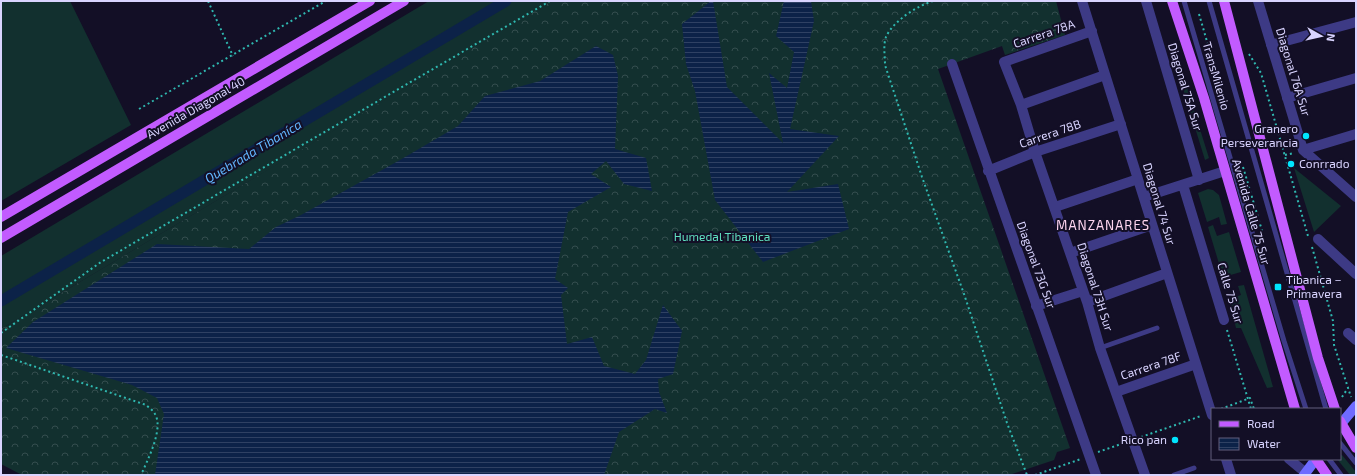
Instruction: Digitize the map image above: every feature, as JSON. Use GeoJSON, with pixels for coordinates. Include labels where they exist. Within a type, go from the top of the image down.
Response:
{"type":"FeatureCollection","features":[{"type":"Feature","properties":{"kind":"main road","name":"Avenida Diagonal 40"},"geometry":{"type":"LineString","coordinates":[[1,217],[370,1]]}},
{"type":"Feature","properties":{"kind":"main road","name":"Avenida Diagonal 40"},"geometry":{"type":"LineString","coordinates":[[1,238],[404,1]]}},
{"type":"Feature","properties":{"kind":"main road","name":"Avenida Calle 75 Sur"},"geometry":{"type":"LineString","coordinates":[[1172,1],[1204,98],[1296,408]]}},
{"type":"Feature","properties":{"kind":"main road"},"geometry":{"type":"LineString","coordinates":[[1224,1],[1318,358],[1335,408]]}},
{"type":"Feature","properties":{"kind":"main road"},"geometry":{"type":"LineString","coordinates":[[1341,425],[1356,448]]}},
{"type":"Feature","properties":{"kind":"main road"},"geometry":{"type":"LineString","coordinates":[[1317,460],[1327,475]]}},
{"type":"Feature","properties":{"kind":"street","name":"Diagonal 74 Sur"},"geometry":{"type":"LineString","coordinates":[[1082,1],[1211,412]]}},
{"type":"Feature","properties":{"kind":"street","name":"Diagonal 75A Sur"},"geometry":{"type":"LineString","coordinates":[[1146,1],[1199,180]]}},
{"type":"Feature","properties":{"kind":"street","name":"Diagonal 76A Sur"},"geometry":{"type":"LineString","coordinates":[[1258,1],[1303,150]]}},
{"type":"Feature","properties":{"kind":"street"},"geometry":{"type":"LineString","coordinates":[[1271,45],[1356,22]]}},
{"type":"Feature","properties":{"kind":"street","name":"Carrera 78A"},"geometry":{"type":"LineString","coordinates":[[1004,62],[1092,31]]}},
{"type":"Feature","properties":{"kind":"street","name":"Diagonal 73H Sur"},"geometry":{"type":"LineString","coordinates":[[1004,62],[1021,105],[1035,152],[1087,302],[1100,348],[1145,475]]}},
{"type":"Feature","properties":{"kind":"street","name":"Diagonal 73G Sur"},"geometry":{"type":"LineString","coordinates":[[952,64],[1096,475]]}},
{"type":"Feature","properties":{"kind":"street"},"geometry":{"type":"LineString","coordinates":[[1021,105],[1105,75]]}},
{"type":"Feature","properties":{"kind":"street"},"geometry":{"type":"LineString","coordinates":[[1287,98],[1356,78]]}},
{"type":"Feature","properties":{"kind":"street","name":"Carrera 78B"},"geometry":{"type":"LineString","coordinates":[[988,170],[1035,152],[1121,124]]}},
{"type":"Feature","properties":{"kind":"street"},"geometry":{"type":"LineString","coordinates":[[1303,150],[1356,134]]}},
{"type":"Feature","properties":{"kind":"street"},"geometry":{"type":"LineString","coordinates":[[1303,150],[1356,197]]}},
{"type":"Feature","properties":{"kind":"street"},"geometry":{"type":"LineString","coordinates":[[1144,198],[1225,171]]}},
{"type":"Feature","properties":{"kind":"street"},"geometry":{"type":"LineString","coordinates":[[1055,207],[1138,179]]}},
{"type":"Feature","properties":{"kind":"street","name":"Calle 75 Sur"},"geometry":{"type":"LineString","coordinates":[[1183,185],[1224,320]]}},
{"type":"Feature","properties":{"kind":"street"},"geometry":{"type":"LineString","coordinates":[[1070,253],[1152,225]]}},
{"type":"Feature","properties":{"kind":"street"},"geometry":{"type":"LineString","coordinates":[[1318,239],[1356,274]]}},
{"type":"Feature","properties":{"kind":"street"},"geometry":{"type":"LineString","coordinates":[[1087,302],[1167,273]]}},
{"type":"Feature","properties":{"kind":"street"},"geometry":{"type":"LineString","coordinates":[[1036,306],[1082,291]]}},
{"type":"Feature","properties":{"kind":"street"},"geometry":{"type":"LineString","coordinates":[[1348,333],[1356,340]]}},
{"type":"Feature","properties":{"kind":"street","name":"Carrera 78F"},"geometry":{"type":"LineString","coordinates":[[1116,392],[1196,364]]}},
{"type":"Feature","properties":{"kind":"street"},"geometry":{"type":"LineString","coordinates":[[1341,422],[1355,408]]}},
{"type":"Feature","properties":{"kind":"street"},"geometry":{"type":"LineString","coordinates":[[1226,460],[1231,475]]}},
{"type":"Feature","properties":{"kind":"street"},"geometry":{"type":"LineString","coordinates":[[1290,460],[1305,474],[1315,460]]}},
{"type":"Feature","properties":{"kind":"lane","name":"TransMilenio"},"geometry":{"type":"LineString","coordinates":[[1184,1],[1284,341],[1306,408]]}},
{"type":"Feature","properties":{"kind":"lane","name":"TransMilenio"},"geometry":{"type":"LineString","coordinates":[[1209,1],[1326,408]]}},
{"type":"Feature","properties":{"kind":"lane"},"geometry":{"type":"LineString","coordinates":[[1100,348],[1157,328]]}},
{"type":"Feature","properties":{"kind":"lane"},"geometry":{"type":"LineString","coordinates":[[1341,444],[1356,463]]}},
{"type":"Feature","properties":{"kind":"lane"},"geometry":{"type":"LineString","coordinates":[[1330,460],[1341,475]]}},
{"type":"Feature","properties":{"kind":"lane"},"geometry":{"type":"LineString","coordinates":[[1174,475],[1194,468]]}},
{"type":"Feature","properties":{"kind":"path"},"geometry":{"type":"LineString","coordinates":[[208,1],[233,56]]}},
{"type":"Feature","properties":{"kind":"path"},"geometry":{"type":"LineString","coordinates":[[139,109],[326,1]]}},
{"type":"Feature","properties":{"kind":"path"},"geometry":{"type":"LineString","coordinates":[[1,333],[101,262],[550,1]]}},
{"type":"Feature","properties":{"kind":"path"},"geometry":{"type":"LineString","coordinates":[[932,1],[899,19],[886,37],[884,48],[885,65],[1007,423],[1027,475]]}},
{"type":"Feature","properties":{"kind":"path"},"geometry":{"type":"LineString","coordinates":[[1194,16],[1202,13]]}},
{"type":"Feature","properties":{"kind":"path"},"geometry":{"type":"LineString","coordinates":[[1199,14],[1213,62]]}},
{"type":"Feature","properties":{"kind":"path"},"geometry":{"type":"LineString","coordinates":[[1247,50],[1261,73],[1333,321],[1334,344],[1348,388]]}},
{"type":"Feature","properties":{"kind":"path"},"geometry":{"type":"LineString","coordinates":[[1243,167],[1262,234]]}},
{"type":"Feature","properties":{"kind":"path","name":"Calle 75 Sur"},"geometry":{"type":"LineString","coordinates":[[1224,320],[1248,399],[1252,408]]}},
{"type":"Feature","properties":{"kind":"path"},"geometry":{"type":"LineString","coordinates":[[1,355],[146,405],[151,409],[156,415],[158,423],[156,438],[141,475]]}},
{"type":"Feature","properties":{"kind":"path"},"geometry":{"type":"LineString","coordinates":[[1222,408],[1248,399]]}},
{"type":"Feature","properties":{"kind":"green space"},"geometry":{"type":"Polygon","coordinates":[[[1,1],[70,1],[131,125],[1,201],[1,1]]]}},
{"type":"Feature","properties":{"kind":"green space"},"geometry":{"type":"Polygon","coordinates":[[[429,1],[552,1],[1,329],[1,256],[429,1]]]}},
{"type":"Feature","properties":{"kind":"green space","name":"Humedal Tibanica"},"geometry":{"type":"Polygon","coordinates":[[[551,1],[1056,1],[1065,35],[1005,55],[1002,46],[938,69],[1070,448],[1057,452],[1054,460],[1009,475],[22,475],[1,464],[1,329],[551,1]]]}},
{"type":"Feature","properties":{"kind":"green space"},"geometry":{"type":"Polygon","coordinates":[[[1184,78],[1209,158],[1205,160],[1180,79],[1184,78]]]}},
{"type":"Feature","properties":{"kind":"green space"},"geometry":{"type":"Polygon","coordinates":[[[1294,168],[1341,206],[1314,232],[1294,168]]]}},
{"type":"Feature","properties":{"kind":"green space"},"geometry":{"type":"Polygon","coordinates":[[[1208,189],[1213,190],[1219,195],[1227,224],[1221,225],[1219,217],[1207,222],[1198,193],[1208,189]]]}},
{"type":"Feature","properties":{"kind":"green space"},"geometry":{"type":"Polygon","coordinates":[[[1213,225],[1217,236],[1229,232],[1241,272],[1227,276],[1230,285],[1226,287],[1208,227],[1213,225]]]}},
{"type":"Feature","properties":{"kind":"green space"},"geometry":{"type":"Polygon","coordinates":[[[1244,285],[1273,387],[1267,388],[1241,328],[1236,328],[1229,299],[1241,295],[1238,286],[1244,285]]]}},
{"type":"Feature","properties":{"kind":"green space"},"geometry":{"type":"Polygon","coordinates":[[[1341,456],[1356,472],[1356,475],[1350,475],[1338,460],[1341,460],[1341,456]]]}},
{"type":"Feature","properties":{"kind":"water"},"geometry":{"type":"Polygon","coordinates":[[[713,1],[727,87],[783,143],[769,73],[787,88],[794,52],[776,36],[784,1],[811,1],[814,21],[790,129],[839,136],[787,192],[838,184],[849,229],[763,262],[715,200],[695,91],[686,64],[682,24],[713,1]]]}},
{"type":"Feature","properties":{"kind":"water"},"geometry":{"type":"Polygon","coordinates":[[[596,46],[613,55],[618,76],[615,149],[646,158],[652,191],[624,184],[606,161],[591,174],[611,187],[568,212],[555,279],[568,288],[561,295],[567,344],[592,337],[604,366],[635,374],[646,360],[663,305],[682,331],[673,374],[658,379],[659,392],[667,413],[655,409],[619,432],[604,475],[155,475],[164,414],[157,398],[132,385],[6,348],[33,322],[157,244],[249,249],[276,227],[301,215],[458,126],[485,96],[540,81],[596,46]]]}},
{"type":"Feature","properties":{"kind":"waterway","name":"Quebrada Tibaníca"},"geometry":{"type":"LineString","coordinates":[[1,301],[506,1]]}},
{"type":"Feature","properties":{"kind":"place","name":"Granero Perseverancia"},"geometry":{"type":"Point","coordinates":[1306,136]}},
{"type":"Feature","properties":{"kind":"place","name":"Conrrado"},"geometry":{"type":"Point","coordinates":[1291,164]}},
{"type":"Feature","properties":{"kind":"place","name":"Tibanica – Primavera"},"geometry":{"type":"Point","coordinates":[1278,287]}},
{"type":"Feature","properties":{"kind":"place","name":"Rico pan"},"geometry":{"type":"Point","coordinates":[1175,440]}},
{"type":"Feature","properties":{"kind":"district","name":"MANZANARES"},"geometry":{"type":"Point","coordinates":[1103,225]}}]}
